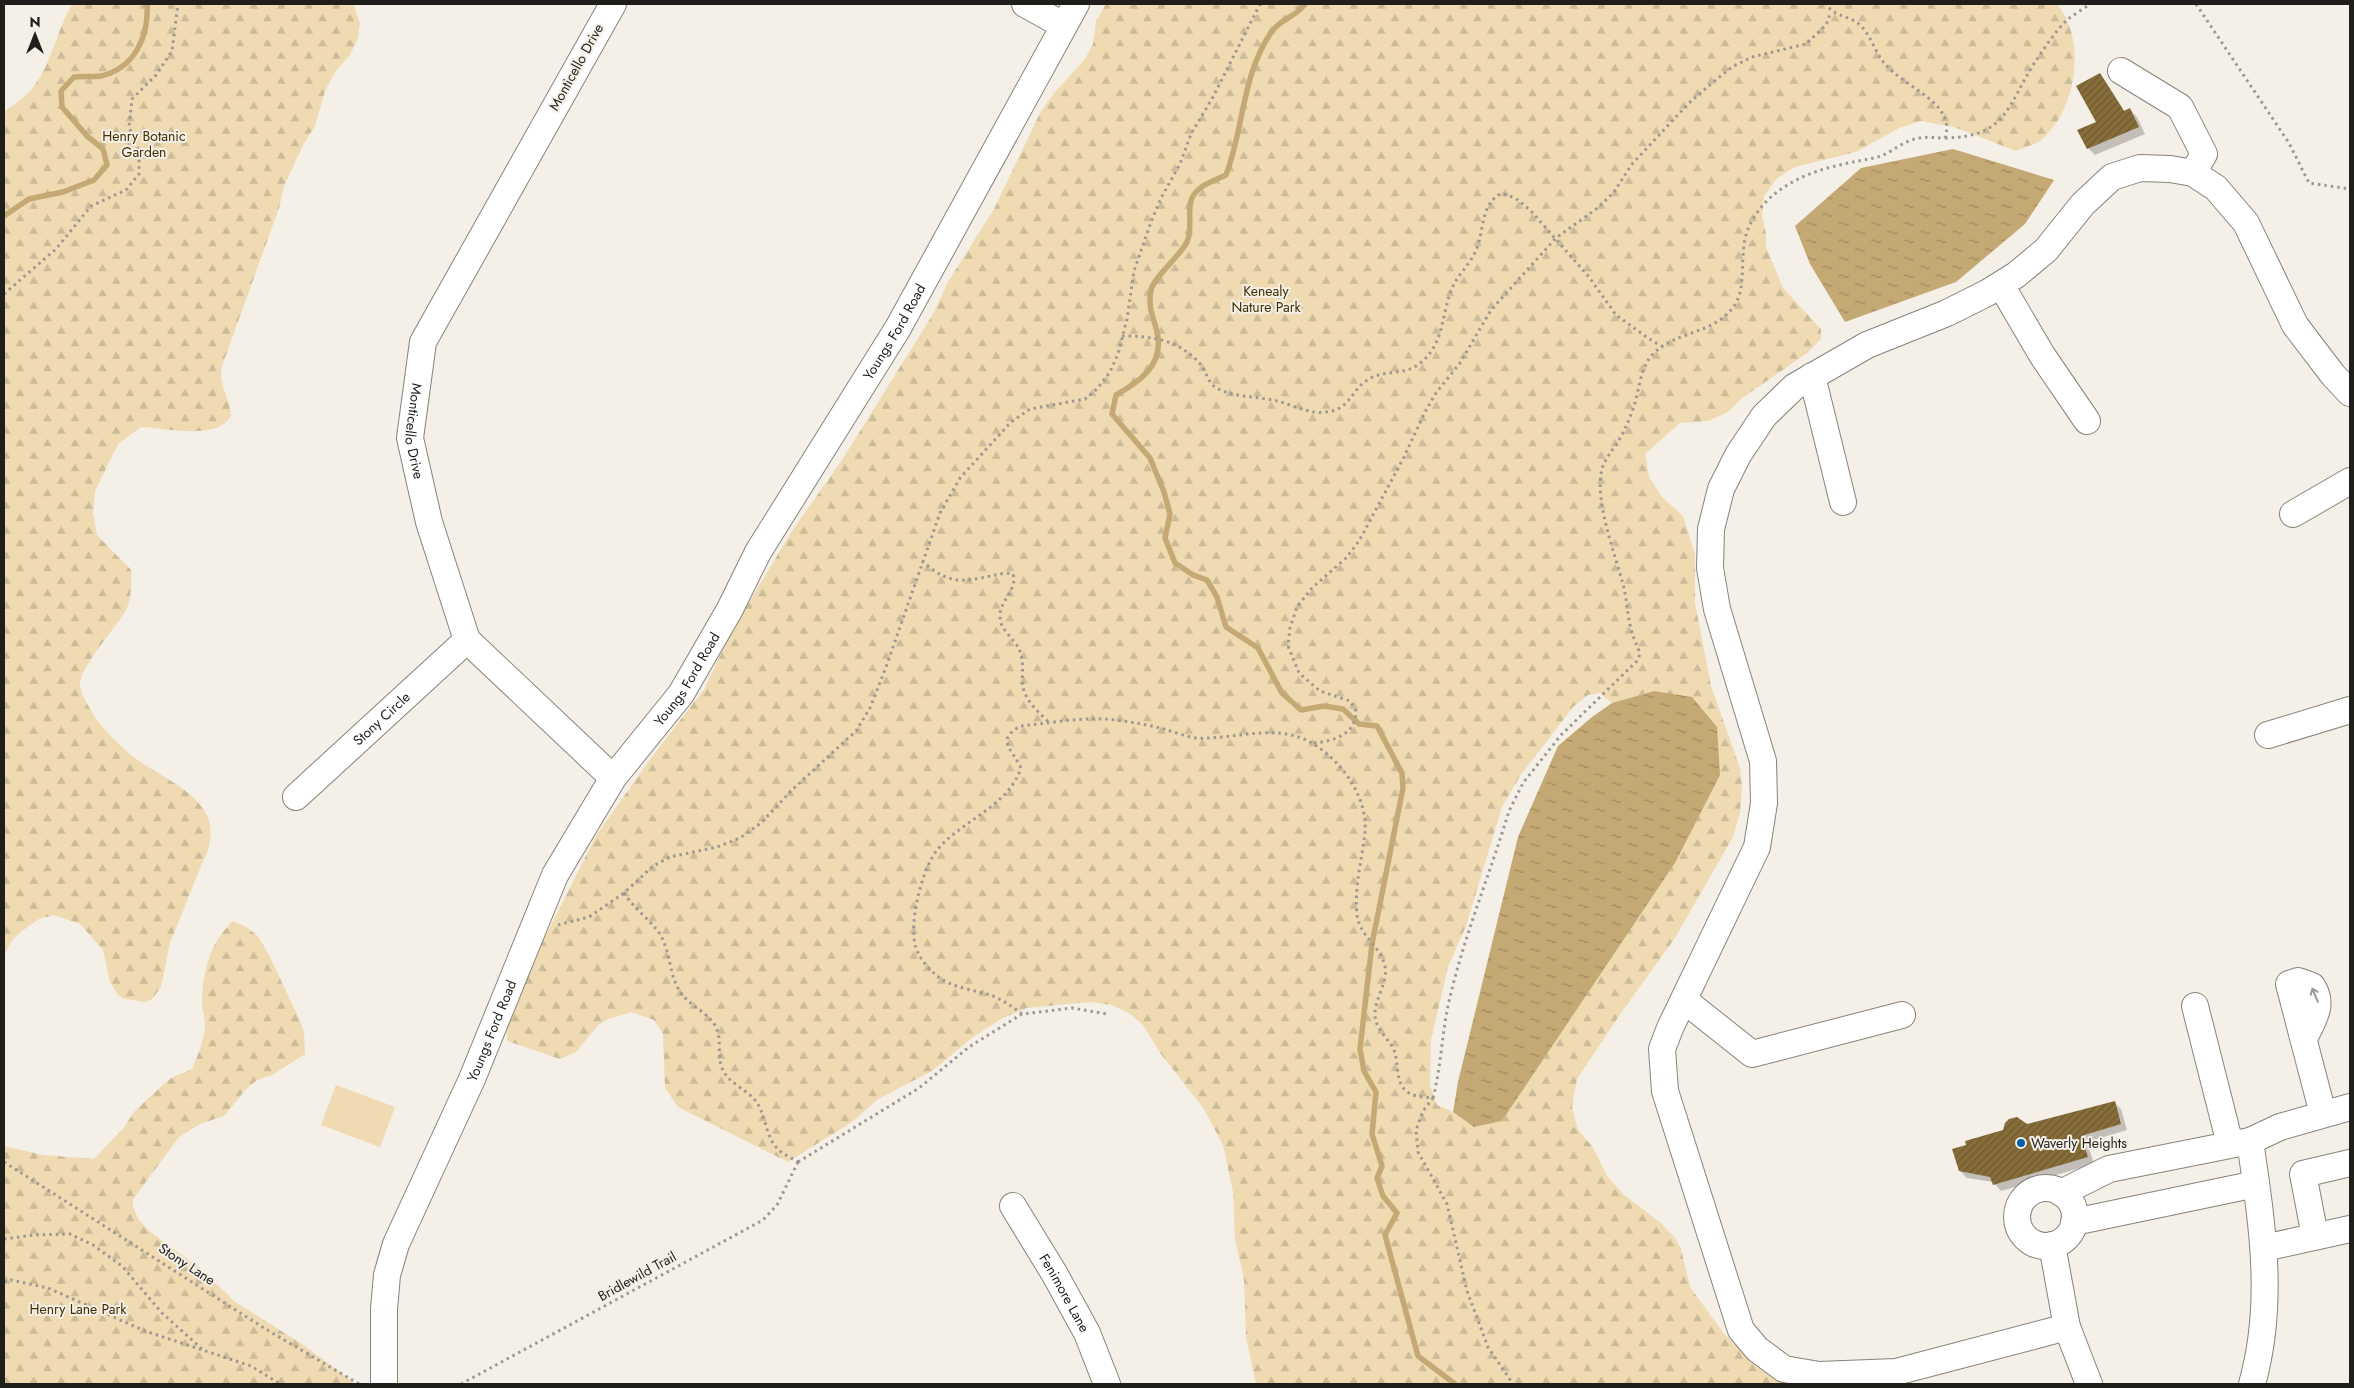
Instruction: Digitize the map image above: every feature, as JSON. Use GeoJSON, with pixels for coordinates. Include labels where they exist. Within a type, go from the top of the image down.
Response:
{"type":"FeatureCollection","features":[{"type":"Feature","properties":{"kind":"street","name":"Monticello Drive"},"geometry":{"type":"LineString","coordinates":[[613,4],[423,342],[410,438],[429,522],[467,640],[613,778]]}},
{"type":"Feature","properties":{"kind":"street"},"geometry":{"type":"LineString","coordinates":[[1025,4],[1069,15]]}},
{"type":"Feature","properties":{"kind":"street","name":"Youngs Ford Road"},"geometry":{"type":"LineString","coordinates":[[384,1384],[384,1309],[387,1275],[396,1244],[472,1079],[555,874],[613,778],[681,694],[730,609],[758,552],[898,328],[1069,15]]}},
{"type":"Feature","properties":{"kind":"street"},"geometry":{"type":"LineString","coordinates":[[2121,71],[2180,107],[2204,154],[2193,173]]}},
{"type":"Feature","properties":{"kind":"street"},"geometry":{"type":"LineString","coordinates":[[2067,1326],[1896,1372],[1819,1376],[1784,1369],[1757,1349],[1740,1330],[1665,1091],[1662,1049],[1757,847],[1764,803],[1763,761],[1717,609],[1710,568],[1711,529],[1721,489],[1738,455],[1764,416],[1794,387],[1867,345],[1948,313],[2001,285],[2046,250],[2083,204],[2112,177],[2140,168],[2170,169],[2193,173],[2216,188],[2246,223],[2295,325],[2345,382]]}},
{"type":"Feature","properties":{"kind":"street"},"geometry":{"type":"LineString","coordinates":[[2001,285],[2042,354],[2087,422]]}},
{"type":"Feature","properties":{"kind":"street"},"geometry":{"type":"LineString","coordinates":[[1812,376],[1843,502]]}},
{"type":"Feature","properties":{"kind":"street"},"geometry":{"type":"LineString","coordinates":[[2293,514],[2350,481]]}},
{"type":"Feature","properties":{"kind":"street","name":"Stony Circle"},"geometry":{"type":"LineString","coordinates":[[296,797],[467,640]]}},
{"type":"Feature","properties":{"kind":"street"},"geometry":{"type":"LineString","coordinates":[[2268,735],[2350,710]]}},
{"type":"Feature","properties":{"kind":"street"},"geometry":{"type":"LineString","coordinates":[[1684,1000],[1752,1054],[1902,1015]]}},
{"type":"Feature","properties":{"kind":"street"},"geometry":{"type":"LineString","coordinates":[[2196,1006],[2232,1144],[2256,1184],[2266,1271],[2264,1321],[2258,1364],[2252,1384]]}},
{"type":"Feature","properties":{"kind":"street"},"geometry":{"type":"LineString","coordinates":[[2304,1039],[2323,1114]]}},
{"type":"Feature","properties":{"kind":"street"},"geometry":{"type":"LineString","coordinates":[[2061,1193],[2109,1169],[2232,1144],[2280,1127],[2350,1107]]}},
{"type":"Feature","properties":{"kind":"street"},"geometry":{"type":"LineString","coordinates":[[2315,1236],[2303,1174],[2350,1163]]}},
{"type":"Feature","properties":{"kind":"street"},"geometry":{"type":"LineString","coordinates":[[2074,1222],[2256,1184]]}},
{"type":"Feature","properties":{"kind":"street"},"geometry":{"type":"LineString","coordinates":[[2044,1188],[2061,1193],[2072,1205],[2074,1222],[2067,1237],[2052,1245],[2036,1244],[2026,1238],[2020,1229],[2017,1213],[2021,1202],[2034,1191],[2044,1188]]}},
{"type":"Feature","properties":{"kind":"street","name":"Fenimore Lane"},"geometry":{"type":"LineString","coordinates":[[1013,1206],[1054,1272],[1088,1333],[1107,1384]]}},
{"type":"Feature","properties":{"kind":"street"},"geometry":{"type":"LineString","coordinates":[[2264,1248],[2350,1228]]}},
{"type":"Feature","properties":{"kind":"street"},"geometry":{"type":"LineString","coordinates":[[2052,1245],[2067,1326],[2089,1384]]}},
{"type":"Feature","properties":{"kind":"path"},"geometry":{"type":"LineString","coordinates":[[4,294],[56,249],[91,206],[126,190],[139,174],[138,151],[129,127],[132,99],[156,75],[172,51],[178,4]]}},
{"type":"Feature","properties":{"kind":"path"},"geometry":{"type":"LineString","coordinates":[[533,929],[565,924],[589,917],[624,894],[638,878],[670,857],[717,847],[740,838],[761,823],[792,790],[856,731],[870,708],[886,667],[940,512],[960,478],[1011,422],[1030,409],[1085,399],[1097,389],[1110,372],[1118,354],[1134,271],[1151,222],[1161,198],[1180,164],[1191,134],[1213,98],[1260,4]]}},
{"type":"Feature","properties":{"kind":"path"},"geometry":{"type":"LineString","coordinates":[[1022,1014],[994,996],[947,982],[938,977],[922,960],[916,948],[913,930],[919,892],[937,850],[997,801],[1018,775],[1021,768],[1008,746],[1007,736],[1022,726],[1090,719],[1113,720],[1164,729],[1193,738],[1216,738],[1248,733],[1277,733],[1313,743],[1340,738],[1354,723],[1356,711],[1350,701],[1320,691],[1299,673],[1288,646],[1290,628],[1297,607],[1311,589],[1346,558],[1359,541],[1436,392],[1460,363],[1491,310],[1556,238],[1599,207],[1614,192],[1638,158],[1688,104],[1732,67],[1752,57],[1806,44],[1826,25],[1830,12],[1826,4]]}},
{"type":"Feature","properties":{"kind":"path"},"geometry":{"type":"LineString","coordinates":[[1512,1384],[1488,1347],[1467,1291],[1447,1204],[1418,1152],[1416,1130],[1423,1111],[1433,1098],[1451,991],[1509,811],[1523,784],[1561,734],[1637,661],[1640,654],[1631,629],[1623,585],[1609,541],[1601,487],[1602,471],[1608,455],[1626,427],[1634,408],[1645,365],[1661,346],[1725,318],[1734,307],[1739,298],[1743,246],[1747,230],[1756,213],[1771,197],[1786,185],[1818,170],[1883,155],[1913,139],[1963,138],[1984,132],[2009,111],[2035,63],[2067,20],[2090,4]]}},
{"type":"Feature","properties":{"kind":"path"},"geometry":{"type":"LineString","coordinates":[[2196,4],[2289,143],[2309,183],[2350,190]]}},
{"type":"Feature","properties":{"kind":"path"},"geometry":{"type":"LineString","coordinates":[[1830,12],[1851,19],[1861,26],[1884,64],[1907,85],[1935,103],[1947,119],[1948,130],[1945,138]]}},
{"type":"Feature","properties":{"kind":"path"},"geometry":{"type":"LineString","coordinates":[[1122,336],[1154,338],[1177,345],[1202,366],[1213,386],[1225,391],[1324,412],[1336,410],[1347,403],[1366,380],[1380,375],[1409,371],[1420,364],[1431,352],[1439,339],[1448,298],[1461,272],[1477,247],[1485,215],[1494,198],[1500,194],[1508,195],[1518,200],[1556,238],[1569,257],[1605,297],[1616,315],[1661,346]]}},
{"type":"Feature","properties":{"kind":"path"},"geometry":{"type":"LineString","coordinates":[[922,561],[941,577],[954,580],[1006,573],[1013,574],[1014,585],[1002,605],[1000,616],[1002,625],[1018,646],[1022,655],[1023,688],[1028,699],[1036,711],[1050,724]]}},
{"type":"Feature","properties":{"kind":"path"},"geometry":{"type":"LineString","coordinates":[[1313,743],[1346,774],[1354,787],[1362,807],[1365,832],[1357,879],[1357,914],[1360,929],[1382,957],[1386,969],[1375,1012],[1376,1024],[1393,1050],[1400,1080],[1406,1090],[1416,1096],[1433,1098]]}},
{"type":"Feature","properties":{"kind":"path"},"geometry":{"type":"LineString","coordinates":[[624,894],[634,908],[654,926],[662,938],[674,980],[680,992],[691,1004],[706,1014],[715,1026],[719,1036],[721,1067],[725,1074],[756,1100],[770,1138],[778,1150],[798,1162],[919,1088],[969,1047],[1022,1014],[1072,1008],[1107,1014]]}},
{"type":"Feature","properties":{"kind":"path","name":"Stony Lane"},"geometry":{"type":"LineString","coordinates":[[4,1162],[264,1328],[360,1384]]}},
{"type":"Feature","properties":{"kind":"path","name":"Bridlewild Trail"},"geometry":{"type":"LineString","coordinates":[[462,1384],[763,1220],[777,1205],[798,1162]]}},
{"type":"Feature","properties":{"kind":"path"},"geometry":{"type":"LineString","coordinates":[[4,1239],[34,1234],[70,1234],[92,1246],[122,1266],[162,1313],[205,1351]]}},
{"type":"Feature","properties":{"kind":"path"},"geometry":{"type":"LineString","coordinates":[[4,1282],[11,1280],[48,1288],[145,1331],[251,1366],[280,1384]]}},
{"type":"Feature","properties":{"kind":"green space","name":"Henry Botanic Garden"},"geometry":{"type":"Polygon","coordinates":[[[72,4],[353,4],[360,23],[358,38],[350,55],[335,72],[325,91],[315,126],[303,145],[284,186],[279,208],[223,363],[221,370],[222,384],[231,416],[224,424],[203,431],[177,431],[141,427],[118,444],[95,491],[93,513],[97,535],[131,570],[131,584],[127,608],[85,669],[80,686],[82,693],[96,719],[112,737],[135,758],[197,801],[205,812],[210,825],[210,840],[207,853],[170,943],[161,987],[152,999],[146,1002],[124,999],[118,995],[110,982],[103,950],[80,924],[54,915],[39,919],[22,931],[13,939],[4,955],[4,112],[27,94],[40,77],[72,4]]]}},
{"type":"Feature","properties":{"kind":"green space","name":"Kenealy Nature Park"},"geometry":{"type":"Polygon","coordinates":[[[1106,4],[2057,4],[2066,19],[2072,36],[2075,55],[2070,93],[2063,111],[2053,127],[2039,142],[2016,151],[1954,127],[1921,121],[1899,128],[1856,152],[1795,167],[1777,178],[1764,196],[1762,216],[1766,234],[1766,247],[1783,288],[1821,329],[1821,339],[1807,353],[1741,399],[1728,412],[1708,421],[1680,423],[1645,454],[1649,477],[1662,497],[1683,516],[1695,554],[1695,603],[1711,686],[1740,768],[1742,786],[1740,813],[1733,837],[1675,938],[1623,1010],[1577,1079],[1572,1107],[1578,1130],[1592,1146],[1607,1176],[1624,1195],[1661,1223],[1675,1238],[1681,1249],[1690,1287],[1725,1335],[1754,1362],[1791,1384],[1256,1384],[1246,1337],[1244,1279],[1235,1239],[1233,1192],[1223,1145],[1204,1109],[1161,1054],[1143,1025],[1129,1013],[1112,1005],[1090,1002],[1027,1008],[1001,1019],[973,1037],[932,1071],[878,1099],[852,1122],[788,1162],[678,1107],[665,1088],[663,1034],[654,1020],[631,1012],[608,1019],[598,1025],[576,1052],[560,1059],[507,1041],[507,1022],[539,949],[596,836],[648,762],[705,688],[730,634],[792,531],[842,460],[933,314],[948,282],[994,209],[1041,111],[1055,92],[1085,59],[1093,44],[1096,21],[1106,4]],[[1654,691],[1612,703],[1600,693],[1588,695],[1573,707],[1520,776],[1502,807],[1466,926],[1448,967],[1431,1040],[1430,1085],[1437,1105],[1453,1112],[1474,1127],[1502,1121],[1675,863],[1654,691]]]}},
{"type":"Feature","properties":{"kind":"green space","name":"Henry Lane Park"},"geometry":{"type":"Polygon","coordinates":[[[233,921],[246,927],[258,936],[270,957],[304,1032],[305,1054],[272,1075],[257,1080],[245,1090],[224,1116],[200,1124],[179,1137],[133,1200],[133,1207],[139,1220],[149,1231],[201,1269],[234,1301],[305,1346],[356,1384],[4,1384],[4,1146],[43,1155],[94,1159],[122,1130],[135,1111],[166,1082],[192,1069],[204,1031],[205,1022],[202,1002],[206,968],[213,948],[225,929],[233,921]]]}},
{"type":"Feature","properties":{"kind":"green space"},"geometry":{"type":"Polygon","coordinates":[[[336,1085],[395,1107],[380,1147],[321,1125],[336,1085]]]}},
{"type":"Feature","properties":{"kind":"water"},"geometry":{"type":"Polygon","coordinates":[[[1953,149],[2054,180],[2025,224],[1956,282],[1845,322],[1810,264],[1795,226],[1861,168],[1953,149]]]}},
{"type":"Feature","properties":{"kind":"water"},"geometry":{"type":"Polygon","coordinates":[[[1654,691],[1692,697],[1717,727],[1720,775],[1675,863],[1502,1121],[1474,1127],[1453,1112],[1458,1082],[1518,837],[1558,746],[1592,717],[1612,703],[1654,691]]]}},
{"type":"Feature","properties":{"kind":"building"},"geometry":{"type":"Polygon","coordinates":[[[2100,73],[2124,111],[2130,108],[2139,127],[2087,149],[2077,130],[2096,122],[2076,86],[2100,73]]]}},
{"type":"Feature","properties":{"kind":"building","name":"Waverly Heights"},"geometry":{"type":"Polygon","coordinates":[[[2115,1101],[2121,1124],[2081,1136],[2088,1157],[1993,1185],[1990,1177],[1959,1171],[1952,1149],[1966,1145],[1965,1141],[2003,1130],[2005,1123],[2009,1119],[2017,1117],[2027,1124],[2115,1101]]]}},
{"type":"Feature","properties":{"kind":"waterway"},"geometry":{"type":"LineString","coordinates":[[4,216],[29,199],[63,192],[94,180],[107,165],[103,149],[87,136],[62,107],[61,91],[74,77],[101,76],[113,72],[131,58],[138,49],[142,39],[147,16],[147,4]]}},
{"type":"Feature","properties":{"kind":"waterway"},"geometry":{"type":"LineString","coordinates":[[1305,4],[1298,12],[1276,26],[1263,46],[1249,82],[1237,139],[1226,175],[1205,185],[1194,195],[1190,207],[1190,228],[1187,242],[1179,254],[1156,279],[1151,290],[1150,304],[1158,338],[1156,357],[1152,366],[1140,379],[1116,395],[1112,414],[1150,458],[1164,492],[1170,514],[1165,538],[1175,563],[1193,575],[1207,580],[1217,597],[1226,627],[1258,648],[1282,693],[1301,710],[1324,706],[1343,709],[1359,724],[1377,726],[1402,773],[1403,788],[1372,944],[1360,1049],[1364,1071],[1376,1092],[1372,1134],[1382,1166],[1377,1178],[1383,1196],[1397,1213],[1385,1235],[1418,1356],[1455,1384]]}},
{"type":"Feature","properties":{"kind":"place","name":"Waverly Heights"},"geometry":{"type":"Point","coordinates":[2021,1143]}}]}
